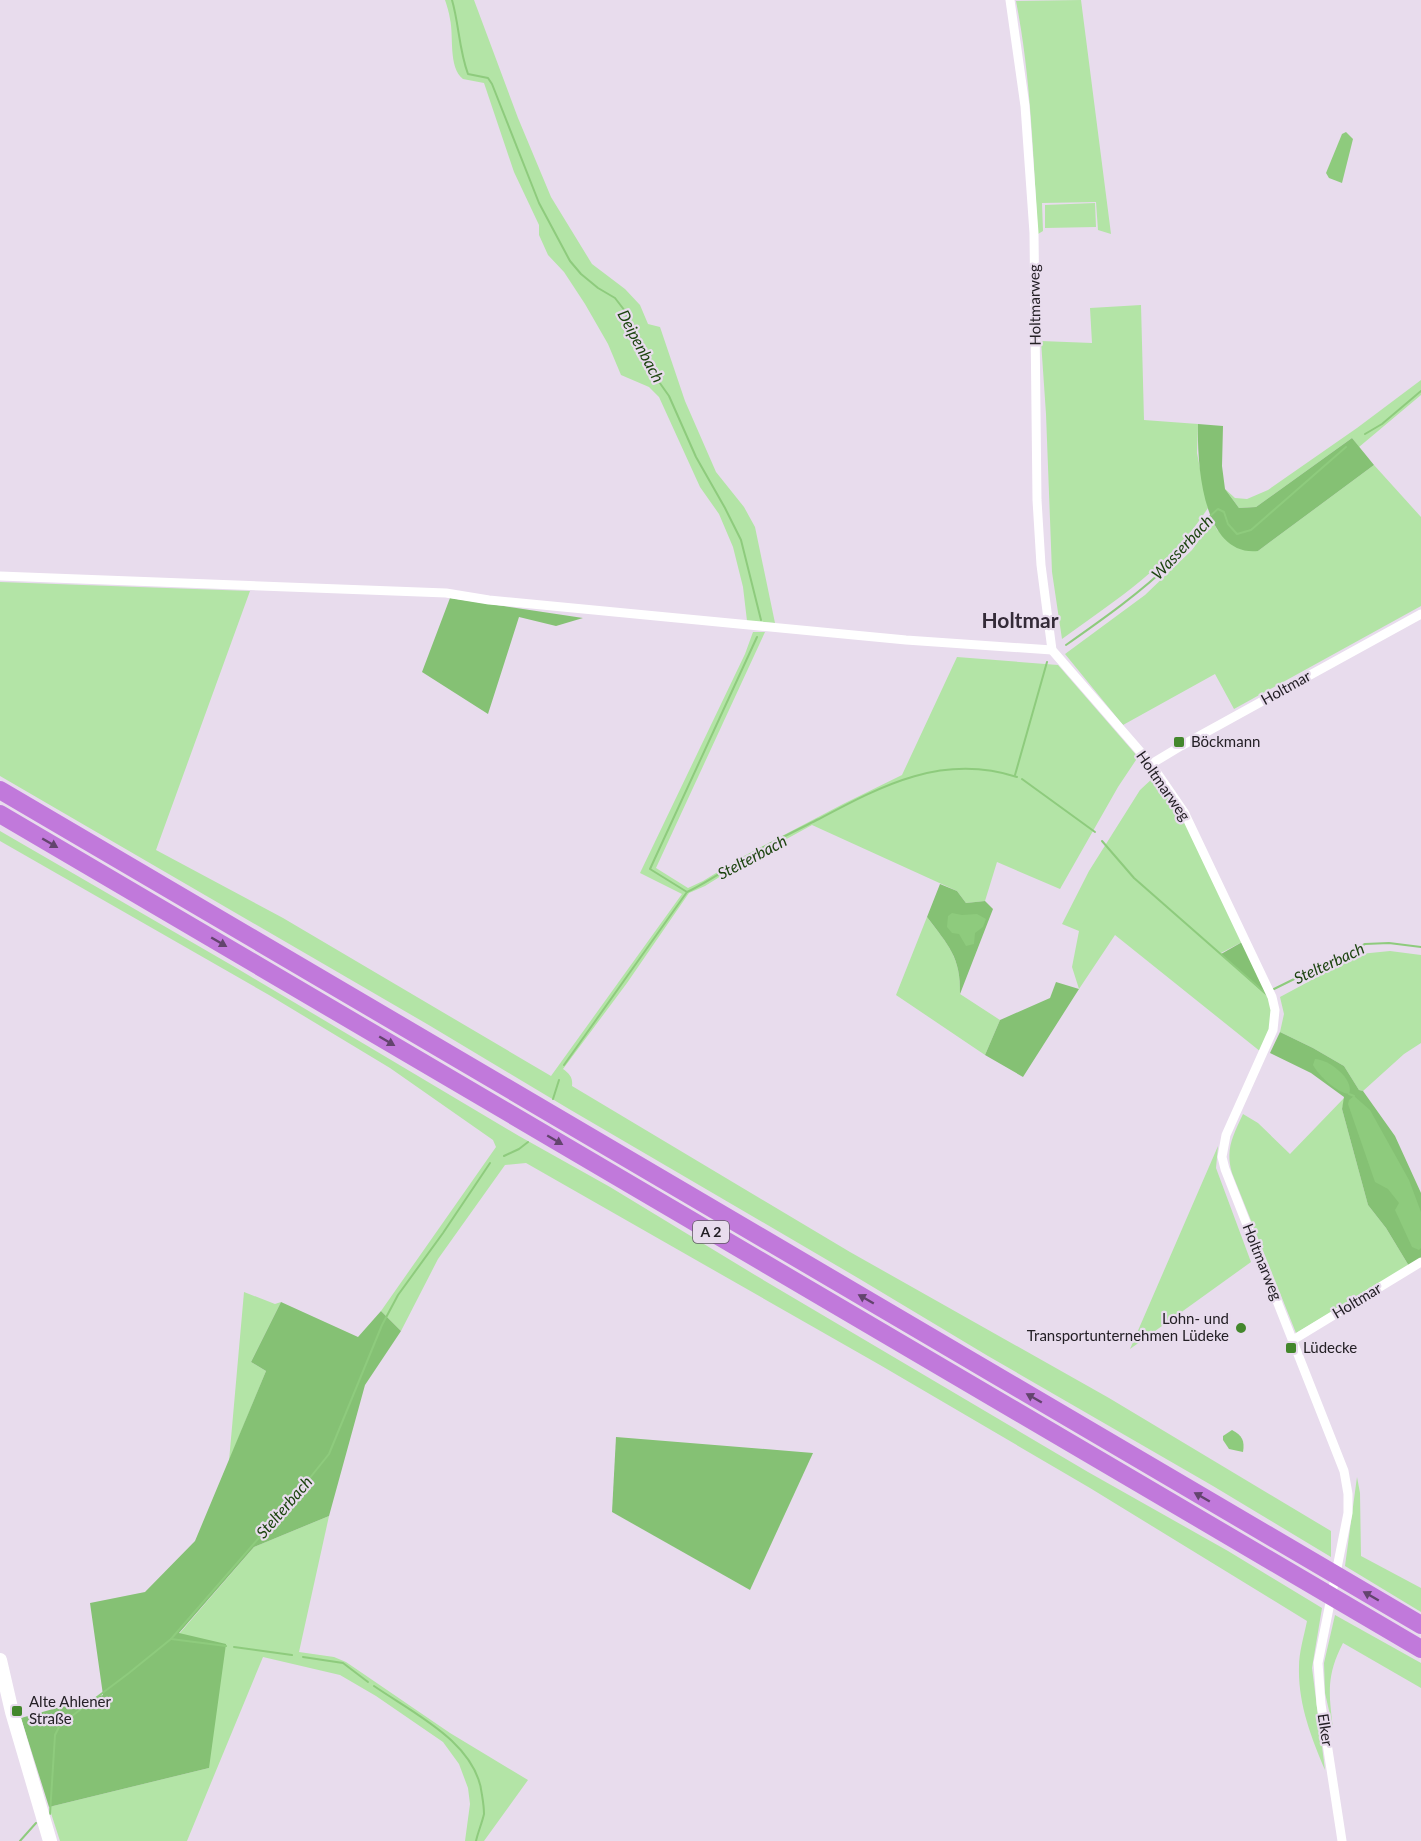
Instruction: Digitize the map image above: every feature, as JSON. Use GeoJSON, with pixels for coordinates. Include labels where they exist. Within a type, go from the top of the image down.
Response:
{"type":"FeatureCollection","features":[{"type":"Feature","properties":{"kind":"highway","name":"A 2"},"geometry":{"type":"LineString","coordinates":[[0,790],[1421,1625]]}},
{"type":"Feature","properties":{"kind":"highway","name":"A 2"},"geometry":{"type":"LineString","coordinates":[[0,814],[1421,1649]]}},
{"type":"Feature","properties":{"kind":"street","name":"Holtmarweg"},"geometry":{"type":"LineString","coordinates":[[1010,0],[1025,106],[1034,233],[1037,500],[1041,565],[1052,650],[1151,764],[1185,812],[1272,997],[1275,1010],[1273,1030],[1226,1135],[1222,1157],[1344,1472],[1348,1494],[1348,1513],[1341,1552]]}},
{"type":"Feature","properties":{"kind":"street"},"geometry":{"type":"LineString","coordinates":[[0,576],[447,593],[489,600],[882,638],[1052,650]]}},
{"type":"Feature","properties":{"kind":"street","name":"Holtmar"},"geometry":{"type":"LineString","coordinates":[[1151,764],[1421,614]]}},
{"type":"Feature","properties":{"kind":"street","name":"Holtmar"},"geometry":{"type":"LineString","coordinates":[[1293,1340],[1421,1262]]}},
{"type":"Feature","properties":{"kind":"street","name":"Elker"},"geometry":{"type":"LineString","coordinates":[[1341,1552],[1318,1664],[1318,1679],[1342,1841]]}},
{"type":"Feature","properties":{"kind":"street"},"geometry":{"type":"LineString","coordinates":[[0,1660],[12,1712],[50,1841]]}},
{"type":"Feature","properties":{"kind":"shaded area"},"geometry":{"type":"Polygon","coordinates":[[[445,0],[474,0],[518,118],[551,197],[592,264],[625,289],[640,305],[648,324],[660,327],[685,401],[716,472],[744,507],[755,527],[775,623],[747,621],[743,587],[733,547],[719,514],[700,487],[659,397],[649,387],[621,375],[608,344],[585,304],[564,272],[548,255],[539,235],[539,225],[514,172],[484,83],[463,79],[455,67],[451,26],[445,0]]]}},
{"type":"Feature","properties":{"kind":"shaded area"},"geometry":{"type":"Polygon","coordinates":[[[1081,0],[1111,234],[1098,230],[1096,202],[1042,203],[1043,231],[1038,234],[1028,88],[1016,1],[1081,0]]]}},
{"type":"Feature","properties":{"kind":"shaded area"},"geometry":{"type":"Polygon","coordinates":[[[1346,132],[1353,139],[1342,183],[1329,178],[1326,173],[1342,134],[1346,132]]]}},
{"type":"Feature","properties":{"kind":"shaded area"},"geometry":{"type":"Polygon","coordinates":[[[1095,203],[1096,227],[1045,228],[1045,205],[1095,203]]]}},
{"type":"Feature","properties":{"kind":"shaded area"},"geometry":{"type":"Polygon","coordinates":[[[1141,305],[1144,420],[1198,424],[1197,453],[1208,508],[1177,547],[1160,564],[1062,639],[1052,572],[1041,341],[1092,343],[1090,308],[1141,305]]]}},
{"type":"Feature","properties":{"kind":"shaded area"},"geometry":{"type":"Polygon","coordinates":[[[1421,380],[1421,395],[1359,447],[1352,438],[1256,507],[1239,508],[1225,489],[1235,498],[1247,499],[1268,490],[1421,380]]]}},
{"type":"Feature","properties":{"kind":"shaded area"},"geometry":{"type":"Polygon","coordinates":[[[1198,424],[1223,426],[1222,466],[1225,489],[1239,508],[1256,507],[1352,438],[1374,465],[1258,551],[1239,549],[1225,539],[1214,524],[1207,504],[1199,461],[1198,424]]]}},
{"type":"Feature","properties":{"kind":"shaded area"},"geometry":{"type":"Polygon","coordinates":[[[1374,465],[1421,517],[1421,606],[1234,709],[1215,674],[1123,725],[1065,654],[1145,595],[1192,550],[1213,521],[1217,530],[1258,551],[1374,465]]]}},
{"type":"Feature","properties":{"kind":"shaded area"},"geometry":{"type":"Polygon","coordinates":[[[0,582],[250,591],[156,850],[283,918],[551,1076],[682,894],[640,873],[745,654],[753,632],[765,632],[656,868],[688,888],[742,857],[902,775],[957,657],[1058,665],[1138,757],[1118,787],[1060,889],[997,862],[985,901],[966,903],[957,891],[812,825],[689,893],[627,983],[563,1069],[570,1076],[572,1086],[850,1252],[1109,1398],[1331,1531],[1331,1557],[427,1024],[0,776],[0,582]]]}},
{"type":"Feature","properties":{"kind":"shaded area"},"geometry":{"type":"Polygon","coordinates":[[[450,598],[583,618],[556,626],[519,617],[488,714],[422,672],[450,598]]]}},
{"type":"Feature","properties":{"kind":"shaded area"},"geometry":{"type":"Polygon","coordinates":[[[1154,777],[1180,811],[1244,941],[1221,953],[1269,998],[1273,1012],[1272,1025],[1261,1052],[1115,935],[1079,989],[1072,967],[1079,931],[1062,924],[1089,871],[1140,790],[1154,777]]]}},
{"type":"Feature","properties":{"kind":"shaded area"},"geometry":{"type":"Polygon","coordinates":[[[0,831],[519,1136],[610,1187],[1088,1472],[1228,1551],[1322,1608],[1312,1668],[1325,1770],[1310,1732],[1299,1680],[1299,1661],[1307,1621],[1090,1488],[526,1163],[505,1165],[438,1259],[401,1331],[381,1311],[496,1147],[493,1140],[390,1068],[269,995],[0,841],[0,831]]]}},
{"type":"Feature","properties":{"kind":"shaded area"},"geometry":{"type":"Polygon","coordinates":[[[940,884],[957,891],[966,903],[985,901],[993,909],[960,994],[956,961],[947,944],[927,917],[940,884]]]}},
{"type":"Feature","properties":{"kind":"shaded area"},"geometry":{"type":"Polygon","coordinates":[[[952,913],[977,914],[986,919],[983,927],[975,933],[974,944],[966,946],[959,934],[952,933],[947,927],[948,916],[952,913]]]}},
{"type":"Feature","properties":{"kind":"shaded area"},"geometry":{"type":"Polygon","coordinates":[[[927,917],[947,944],[956,961],[960,994],[1000,1020],[985,1055],[896,995],[927,917]]]}},
{"type":"Feature","properties":{"kind":"shaded area"},"geometry":{"type":"Polygon","coordinates":[[[1244,941],[1269,998],[1221,954],[1244,941]]]}},
{"type":"Feature","properties":{"kind":"shaded area"},"geometry":{"type":"Polygon","coordinates":[[[1390,951],[1421,955],[1421,1043],[1404,1054],[1363,1091],[1359,1090],[1344,1066],[1280,1032],[1284,1014],[1280,997],[1360,954],[1390,951]]]}},
{"type":"Feature","properties":{"kind":"shaded area"},"geometry":{"type":"Polygon","coordinates":[[[1056,982],[1079,989],[1023,1077],[985,1055],[1000,1020],[1050,998],[1056,982]]]}},
{"type":"Feature","properties":{"kind":"shaded area"},"geometry":{"type":"Polygon","coordinates":[[[1280,1032],[1344,1066],[1359,1090],[1363,1091],[1395,1136],[1421,1193],[1421,1259],[1409,1266],[1386,1228],[1368,1205],[1342,1109],[1344,1097],[1311,1073],[1270,1053],[1280,1032]]]}},
{"type":"Feature","properties":{"kind":"shaded area"},"geometry":{"type":"Polygon","coordinates":[[[1315,1059],[1327,1062],[1344,1076],[1350,1088],[1349,1094],[1334,1087],[1323,1078],[1313,1065],[1315,1059]]]}},
{"type":"Feature","properties":{"kind":"shaded area"},"geometry":{"type":"Polygon","coordinates":[[[1354,1096],[1370,1110],[1409,1180],[1421,1212],[1421,1248],[1419,1250],[1412,1247],[1395,1210],[1399,1203],[1388,1189],[1375,1182],[1348,1104],[1354,1096]]]}},
{"type":"Feature","properties":{"kind":"shaded area"},"geometry":{"type":"Polygon","coordinates":[[[1345,1097],[1342,1109],[1368,1205],[1386,1228],[1409,1266],[1296,1333],[1232,1173],[1229,1157],[1231,1143],[1243,1114],[1258,1123],[1290,1154],[1345,1097]]]}},
{"type":"Feature","properties":{"kind":"shaded area"},"geometry":{"type":"Polygon","coordinates":[[[1218,1146],[1216,1168],[1251,1262],[1130,1349],[1218,1146]]]}},
{"type":"Feature","properties":{"kind":"shaded area"},"geometry":{"type":"Polygon","coordinates":[[[244,1292],[275,1304],[281,1302],[251,1362],[266,1371],[229,1461],[244,1292]]]}},
{"type":"Feature","properties":{"kind":"shaded area"},"geometry":{"type":"Polygon","coordinates":[[[281,1302],[358,1337],[381,1311],[401,1331],[365,1385],[329,1516],[254,1547],[179,1633],[226,1644],[209,1768],[49,1807],[21,1718],[103,1695],[90,1603],[145,1592],[195,1541],[266,1371],[251,1362],[281,1302]]]}},
{"type":"Feature","properties":{"kind":"shaded area"},"geometry":{"type":"Polygon","coordinates":[[[1232,1430],[1242,1439],[1243,1452],[1229,1449],[1223,1440],[1223,1436],[1232,1430]]]}},
{"type":"Feature","properties":{"kind":"shaded area"},"geometry":{"type":"Polygon","coordinates":[[[616,1437],[813,1453],[750,1590],[612,1512],[616,1437]]]}},
{"type":"Feature","properties":{"kind":"shaded area"},"geometry":{"type":"Polygon","coordinates":[[[1357,1477],[1360,1493],[1361,1556],[1421,1588],[1421,1612],[1345,1566],[1357,1477]]]}},
{"type":"Feature","properties":{"kind":"shaded area"},"geometry":{"type":"Polygon","coordinates":[[[329,1516],[299,1652],[334,1657],[346,1662],[450,1733],[528,1780],[484,1841],[465,1841],[470,1804],[468,1788],[459,1764],[443,1742],[376,1696],[340,1675],[263,1657],[187,1841],[60,1841],[49,1807],[209,1768],[179,1634],[254,1547],[329,1516]]]}},
{"type":"Feature","properties":{"kind":"shaded area"},"geometry":{"type":"Polygon","coordinates":[[[1335,1615],[1421,1663],[1421,1688],[1343,1643],[1331,1675],[1330,1705],[1333,1728],[1325,1693],[1324,1663],[1335,1615]]]}},
{"type":"Feature","properties":{"kind":"waterway","name":"Deipenbach"},"geometry":{"type":"LineString","coordinates":[[452,0],[468,74],[488,78],[492,84],[539,203],[570,261],[598,288],[615,298],[625,311],[632,336],[643,346],[645,362],[669,396],[696,457],[741,540],[761,620]]}},
{"type":"Feature","properties":{"kind":"waterway","name":"Wasserbach"},"geometry":{"type":"LineString","coordinates":[[1365,434],[1382,424],[1421,391]]}},
{"type":"Feature","properties":{"kind":"waterway","name":"Wasserbach"},"geometry":{"type":"LineString","coordinates":[[1066,645],[1160,573],[1178,556],[1218,509],[1224,512],[1228,524],[1237,534],[1251,530],[1346,447]]}},
{"type":"Feature","properties":{"kind":"waterway","name":"Deipenbach"},"geometry":{"type":"LineString","coordinates":[[687,892],[650,869],[757,637]]}},
{"type":"Feature","properties":{"kind":"waterway"},"geometry":{"type":"LineString","coordinates":[[1015,775],[1047,662]]}},
{"type":"Feature","properties":{"kind":"waterway","name":"Stelterbach"},"geometry":{"type":"LineString","coordinates":[[564,1065],[687,892],[773,842],[890,784],[914,776],[964,769],[990,771],[1017,777]]}},
{"type":"Feature","properties":{"kind":"waterway","name":"Stelterbach"},"geometry":{"type":"LineString","coordinates":[[1022,779],[1095,832]]}},
{"type":"Feature","properties":{"kind":"waterway","name":"Stelterbach"},"geometry":{"type":"LineString","coordinates":[[1102,841],[1134,878],[1265,993]]}},
{"type":"Feature","properties":{"kind":"waterway","name":"Stelterbach"},"geometry":{"type":"LineString","coordinates":[[1274,989],[1365,944],[1389,943],[1421,947]]}},
{"type":"Feature","properties":{"kind":"waterway","name":"Stelterbach"},"geometry":{"type":"LineString","coordinates":[[553,1099],[559,1080]]}},
{"type":"Feature","properties":{"kind":"waterway"},"geometry":{"type":"LineString","coordinates":[[1349,1094],[1354,1096]]}},
{"type":"Feature","properties":{"kind":"waterway","name":"Stelterbach"},"geometry":{"type":"LineString","coordinates":[[504,1156],[528,1142]]}},
{"type":"Feature","properties":{"kind":"waterway","name":"Stelterbach"},"geometry":{"type":"LineString","coordinates":[[50,1814],[55,1735],[60,1725],[171,1639],[329,1454],[382,1325],[398,1295],[490,1163]]}},
{"type":"Feature","properties":{"kind":"waterway"},"geometry":{"type":"LineString","coordinates":[[171,1639],[226,1646]]}},
{"type":"Feature","properties":{"kind":"waterway"},"geometry":{"type":"LineString","coordinates":[[234,1647],[292,1655]]}},
{"type":"Feature","properties":{"kind":"waterway"},"geometry":{"type":"LineString","coordinates":[[303,1657],[343,1663],[368,1682]]}},
{"type":"Feature","properties":{"kind":"waterway"},"geometry":{"type":"LineString","coordinates":[[374,1686],[441,1731],[469,1760],[478,1776],[484,1807],[476,1841]]}},
{"type":"Feature","properties":{"kind":"waterway"},"geometry":{"type":"LineString","coordinates":[[20,1841],[36,1823]]}},
{"type":"Feature","properties":{"kind":"place","name":"Böckmann"},"geometry":{"type":"Point","coordinates":[1179,742]}},
{"type":"Feature","properties":{"kind":"place","name":"Lohn- und Transportunternehmen Lüdeke"},"geometry":{"type":"Point","coordinates":[1241,1328]}},
{"type":"Feature","properties":{"kind":"place","name":"Lüdecke"},"geometry":{"type":"Point","coordinates":[1291,1348]}},
{"type":"Feature","properties":{"kind":"place","name":"Alte Ahlener Straße"},"geometry":{"type":"Point","coordinates":[17,1711]}},
{"type":"Feature","properties":{"kind":"district","name":"Holtmar"},"geometry":{"type":"Point","coordinates":[1020,621]}}]}
